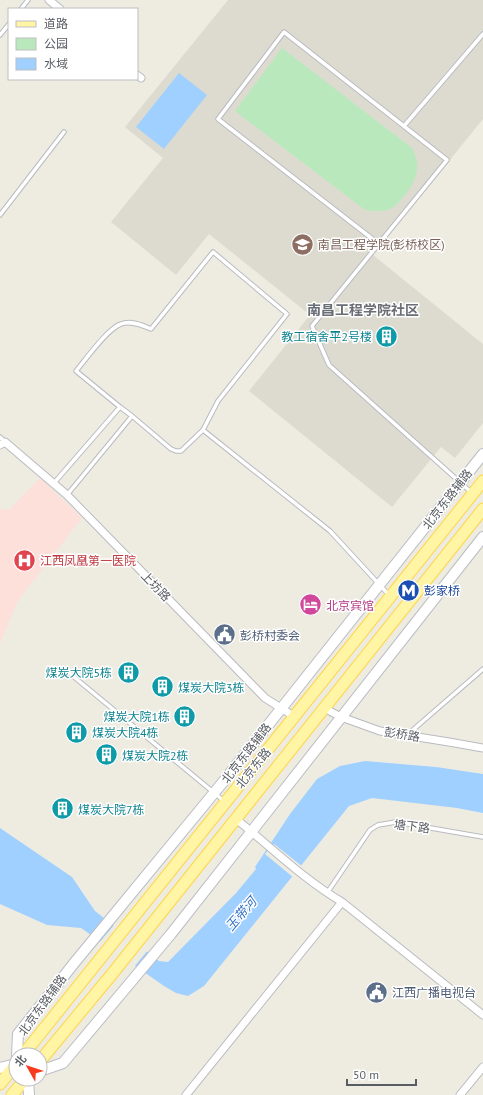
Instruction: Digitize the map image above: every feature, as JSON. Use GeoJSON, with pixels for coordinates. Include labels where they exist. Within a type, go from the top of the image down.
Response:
{"type":"FeatureCollection","features":[{"type":"Feature","properties":{"kind":"main road","name":"北京东路辅路"},"geometry":{"type":"LineString","coordinates":[[17,1047],[18,1034],[214,793],[483,454]]}},
{"type":"Feature","properties":{"kind":"main road","name":"北京东路"},"geometry":{"type":"LineString","coordinates":[[29,1047],[483,481]]}},
{"type":"Feature","properties":{"kind":"main road","name":"北京东路"},"geometry":{"type":"LineString","coordinates":[[48,1050],[112,974],[236,820],[483,509]]}},
{"type":"Feature","properties":{"kind":"main road"},"geometry":{"type":"LineString","coordinates":[[48,1068],[63,1063],[171,934],[483,537]]}},
{"type":"Feature","properties":{"kind":"main road"},"geometry":{"type":"LineString","coordinates":[[0,1084],[8,1074]]}},
{"type":"Feature","properties":{"kind":"main road"},"geometry":{"type":"LineString","coordinates":[[12,1095],[18,1087]]}},
{"type":"Feature","properties":{"kind":"street"},"geometry":{"type":"LineString","coordinates":[[49,0],[59,8]]}},
{"type":"Feature","properties":{"kind":"street","name":"上坊路"},"geometry":{"type":"LineString","coordinates":[[2,442],[67,495],[265,698],[295,717]]}},
{"type":"Feature","properties":{"kind":"street","name":"彭桥路"},"geometry":{"type":"LineString","coordinates":[[324,708],[341,717],[380,731],[483,748]]}},
{"type":"Feature","properties":{"kind":"street"},"geometry":{"type":"LineString","coordinates":[[236,820],[327,893],[342,902],[483,1015]]}},
{"type":"Feature","properties":{"kind":"street"},"geometry":{"type":"LineString","coordinates":[[186,1095],[342,902]]}},
{"type":"Feature","properties":{"kind":"street"},"geometry":{"type":"LineString","coordinates":[[460,1095],[483,1067]]}},
{"type":"Feature","properties":{"kind":"lane"},"geometry":{"type":"LineString","coordinates":[[22,8],[28,0]]}},
{"type":"Feature","properties":{"kind":"lane"},"geometry":{"type":"LineString","coordinates":[[0,35],[8,25]]}},
{"type":"Feature","properties":{"kind":"lane"},"geometry":{"type":"LineString","coordinates":[[379,244],[218,119],[284,32],[446,160],[379,244],[312,326],[329,365],[473,494]]}},
{"type":"Feature","properties":{"kind":"lane"},"geometry":{"type":"LineString","coordinates":[[404,126],[483,34]]}},
{"type":"Feature","properties":{"kind":"lane"},"geometry":{"type":"LineString","coordinates":[[0,215],[64,132]]}},
{"type":"Feature","properties":{"kind":"lane"},"geometry":{"type":"LineString","coordinates":[[213,252],[286,314],[218,401],[203,430],[180,451],[171,449],[120,407],[76,371],[112,329],[122,323],[137,324],[151,328],[213,252]]}},
{"type":"Feature","properties":{"kind":"lane"},"geometry":{"type":"LineString","coordinates":[[54,483],[120,407]]}},
{"type":"Feature","properties":{"kind":"lane"},"geometry":{"type":"LineString","coordinates":[[67,495],[132,416]]}},
{"type":"Feature","properties":{"kind":"lane"},"geometry":{"type":"LineString","coordinates":[[203,430],[330,531],[391,597]]}},
{"type":"Feature","properties":{"kind":"lane"},"geometry":{"type":"LineString","coordinates":[[407,735],[483,669]]}},
{"type":"Feature","properties":{"kind":"lane"},"geometry":{"type":"LineString","coordinates":[[68,672],[226,802]]}},
{"type":"Feature","properties":{"kind":"lane","name":"塘下路"},"geometry":{"type":"LineString","coordinates":[[327,893],[370,830],[378,825],[396,822],[483,837]]}},
{"type":"Feature","properties":{"kind":"shaded area","name":"南昌工程学院(彭桥校区)"},"geometry":{"type":"Polygon","coordinates":[[[228,0],[483,0],[483,119],[373,255],[483,344],[483,423],[455,458],[441,447],[392,507],[249,391],[310,315],[209,234],[176,275],[111,222],[163,158],[125,127],[228,0]]]}},
{"type":"Feature","properties":{"kind":"shaded area","name":"江西凤凰第一医院"},"geometry":{"type":"Polygon","coordinates":[[[40,478],[82,518],[17,602],[0,644],[0,509],[9,510],[40,478]]]}},
{"type":"Feature","properties":{"kind":"green space"},"geometry":{"type":"Polygon","coordinates":[[[282,48],[412,148],[417,161],[417,173],[415,179],[399,202],[390,209],[384,211],[365,210],[235,111],[282,48]]]}},
{"type":"Feature","properties":{"kind":"water"},"geometry":{"type":"Polygon","coordinates":[[[179,73],[207,95],[164,149],[136,127],[179,73]]]}},
{"type":"Feature","properties":{"kind":"water","name":"玉带河"},"geometry":{"type":"Polygon","coordinates":[[[365,761],[436,767],[483,774],[483,813],[457,808],[372,798],[349,806],[204,986],[188,996],[176,993],[164,986],[81,928],[47,925],[0,904],[0,828],[72,877],[95,911],[159,961],[168,962],[236,893],[256,869],[255,867],[290,814],[317,779],[340,766],[365,761]]]}},
{"type":"Feature","properties":{"kind":"pier"},"geometry":{"type":"Polygon","coordinates":[[[274,844],[303,867],[294,878],[265,854],[274,844]]]}},
{"type":"Feature","properties":{"kind":"pier"},"geometry":{"type":"Polygon","coordinates":[[[115,924],[148,950],[134,967],[99,943],[115,924]]]}},
{"type":"Feature","properties":{"kind":"place","name":"南昌工程学院(彭桥校区)"},"geometry":{"type":"Point","coordinates":[302,244]}},
{"type":"Feature","properties":{"kind":"place","name":"教工宿舍平2号楼"},"geometry":{"type":"Point","coordinates":[387,336]}},
{"type":"Feature","properties":{"kind":"place","name":"江西凤凰第一医院"},"geometry":{"type":"Point","coordinates":[25,560]}},
{"type":"Feature","properties":{"kind":"place","name":"彭家桥"},"geometry":{"type":"Point","coordinates":[409,590]}},
{"type":"Feature","properties":{"kind":"place","name":"北京宾馆"},"geometry":{"type":"Point","coordinates":[311,605]}},
{"type":"Feature","properties":{"kind":"place","name":"彭桥村委会"},"geometry":{"type":"Point","coordinates":[224,635]}},
{"type":"Feature","properties":{"kind":"place","name":"煤炭大院5栋"},"geometry":{"type":"Point","coordinates":[128,672]}},
{"type":"Feature","properties":{"kind":"place","name":"煤炭大院3栋"},"geometry":{"type":"Point","coordinates":[163,687]}},
{"type":"Feature","properties":{"kind":"place","name":"煤炭大院1栋"},"geometry":{"type":"Point","coordinates":[185,716]}},
{"type":"Feature","properties":{"kind":"place","name":"煤炭大院4栋"},"geometry":{"type":"Point","coordinates":[77,732]}},
{"type":"Feature","properties":{"kind":"place","name":"煤炭大院2栋"},"geometry":{"type":"Point","coordinates":[106,755]}},
{"type":"Feature","properties":{"kind":"place","name":"煤炭大院7栋"},"geometry":{"type":"Point","coordinates":[63,809]}},
{"type":"Feature","properties":{"kind":"place","name":"江西广播电视台"},"geometry":{"type":"Point","coordinates":[376,992]}},
{"type":"Feature","properties":{"kind":"district","name":"南昌工程学院社区"},"geometry":{"type":"Point","coordinates":[363,310]}}]}
